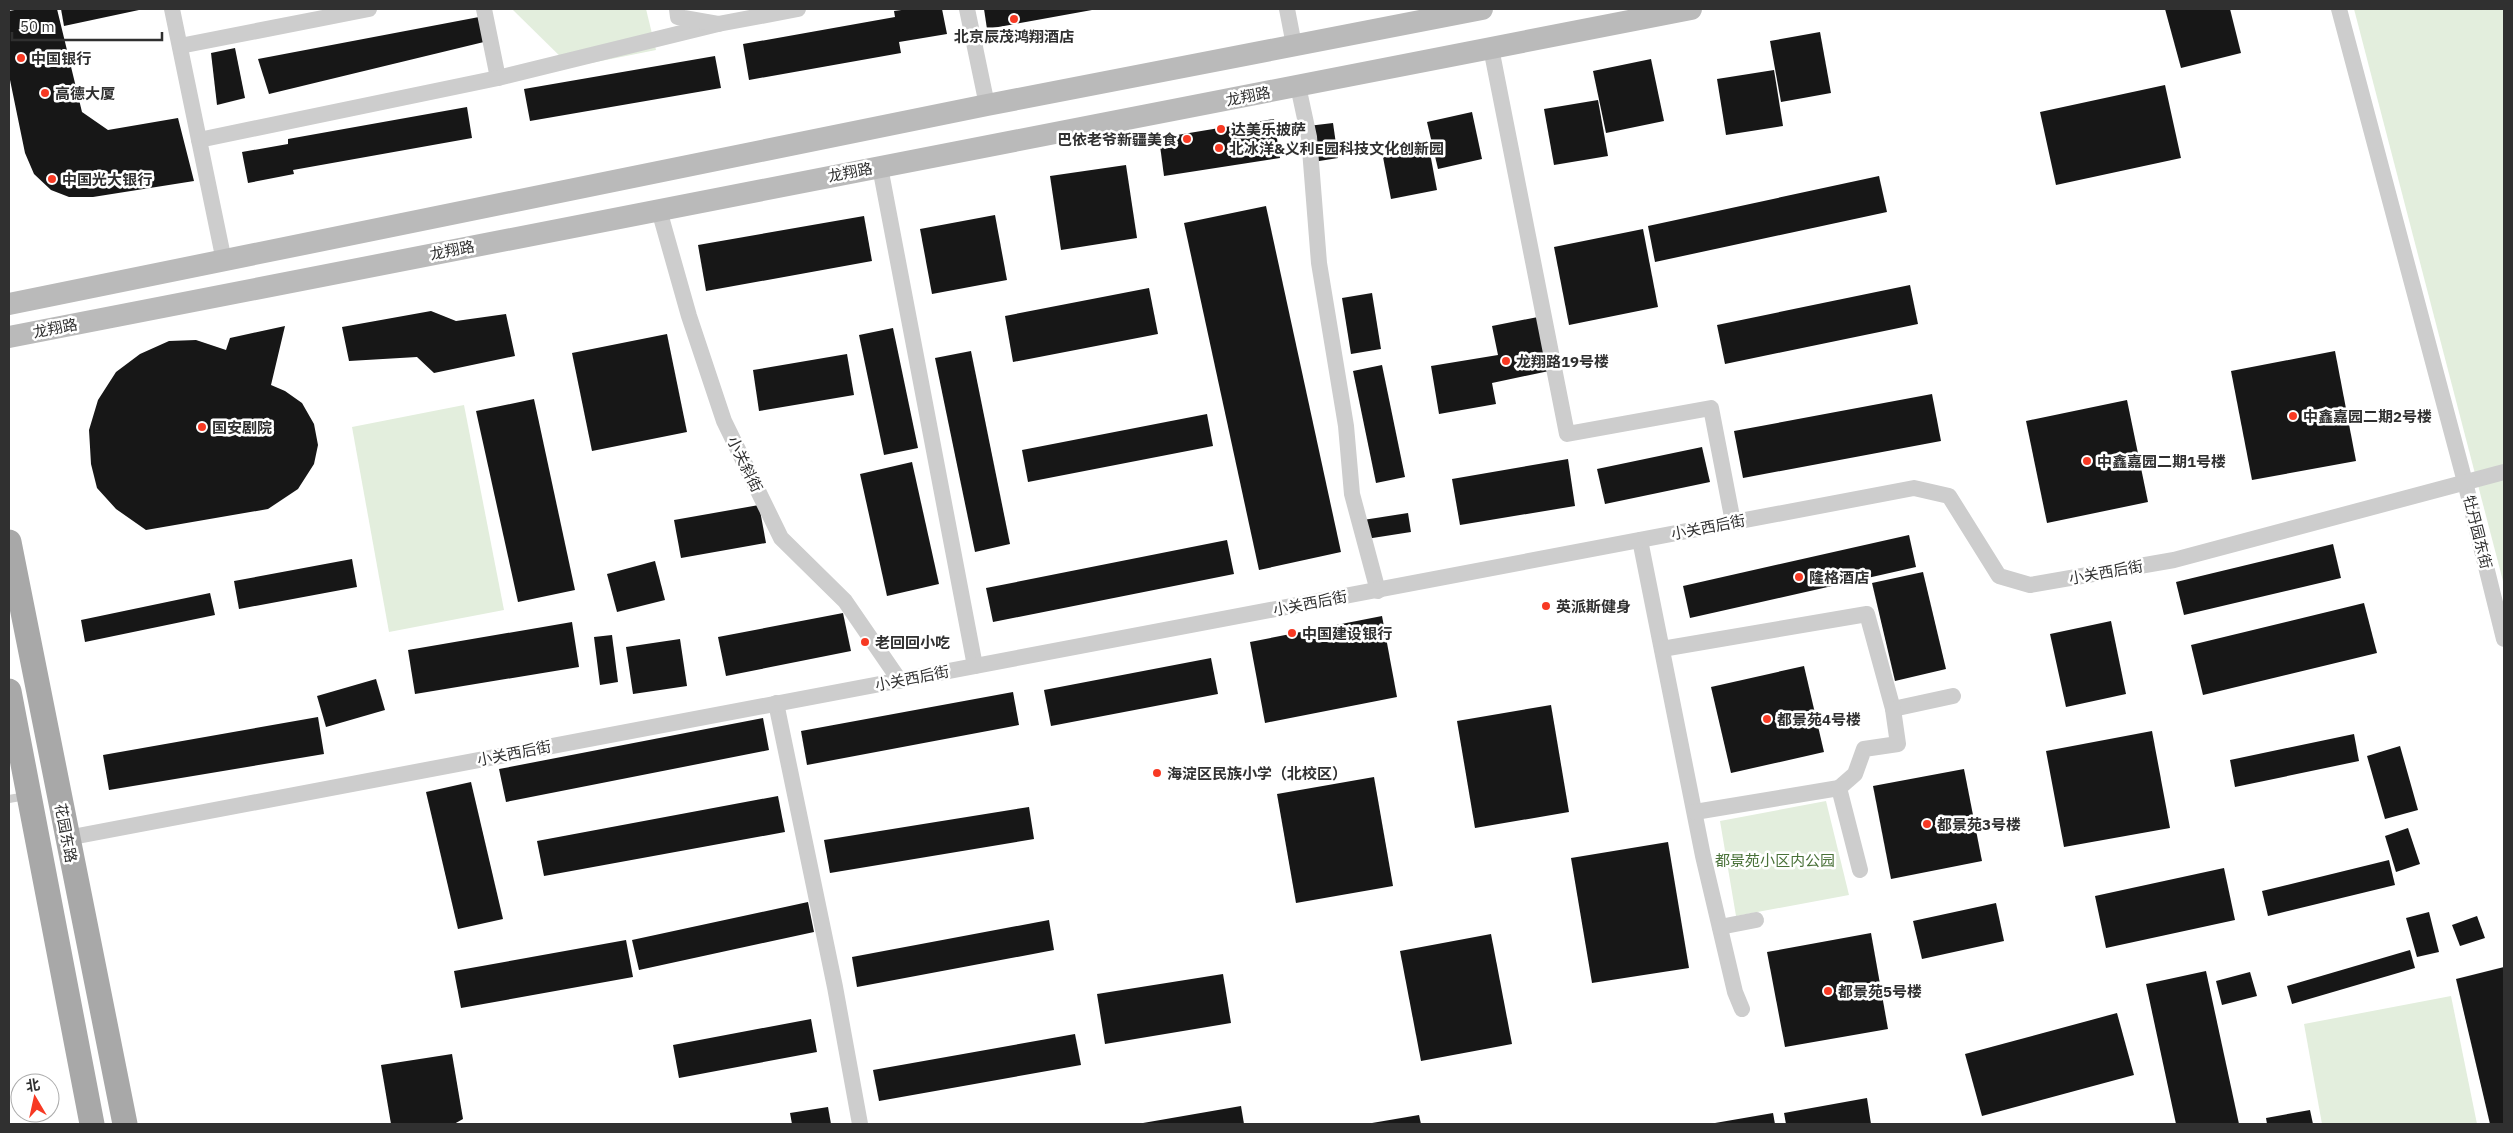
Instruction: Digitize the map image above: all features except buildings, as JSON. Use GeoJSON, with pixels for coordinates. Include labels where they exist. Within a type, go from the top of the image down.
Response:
{"type":"FeatureCollection","features":[{"type":"Feature","properties":{"kind":"main road","name":"花园东路"},"geometry":{"type":"LineString","coordinates":[[9,542],[125,1124]]}},
{"type":"Feature","properties":{"kind":"main road","name":"花园东路"},"geometry":{"type":"LineString","coordinates":[[9,691],[19,797],[92,1124]]}},
{"type":"Feature","properties":{"kind":"street"},"geometry":{"type":"LineString","coordinates":[[172,9],[224,261]]}},
{"type":"Feature","properties":{"kind":"street"},"geometry":{"type":"LineString","coordinates":[[180,46],[369,9]]}},
{"type":"Feature","properties":{"kind":"street"},"geometry":{"type":"LineString","coordinates":[[484,9],[498,78]]}},
{"type":"Feature","properties":{"kind":"street"},"geometry":{"type":"LineString","coordinates":[[677,9],[678,18],[718,24]]}},
{"type":"Feature","properties":{"kind":"street"},"geometry":{"type":"LineString","coordinates":[[199,140],[498,78],[718,24],[798,9]]}},
{"type":"Feature","properties":{"kind":"street"},"geometry":{"type":"LineString","coordinates":[[967,9],[987,105]]}},
{"type":"Feature","properties":{"kind":"street"},"geometry":{"type":"LineString","coordinates":[[1287,9],[1294,45]]}},
{"type":"Feature","properties":{"kind":"street"},"geometry":{"type":"LineString","coordinates":[[9,304],[987,105],[1482,9]]}},
{"type":"Feature","properties":{"kind":"street","name":"龙翔路"},"geometry":{"type":"LineString","coordinates":[[9,337],[1691,9]]}},
{"type":"Feature","properties":{"kind":"street","name":"牡丹园东街"},"geometry":{"type":"LineString","coordinates":[[2339,9],[2465,482],[2504,639]]}},
{"type":"Feature","properties":{"kind":"street"},"geometry":{"type":"LineString","coordinates":[[1492,48],[1567,434],[1711,408],[1733,522]]}},
{"type":"Feature","properties":{"kind":"street"},"geometry":{"type":"LineString","coordinates":[[1298,86],[1310,137],[1319,263],[1346,426],[1352,494],[1378,590]]}},
{"type":"Feature","properties":{"kind":"street"},"geometry":{"type":"LineString","coordinates":[[880,166],[975,666]]}},
{"type":"Feature","properties":{"kind":"street","name":"小关斜街"},"geometry":{"type":"LineString","coordinates":[[659,210],[689,316],[724,421],[781,538],[845,601],[900,681]]}},
{"type":"Feature","properties":{"kind":"street","name":"小关西后街"},"geometry":{"type":"LineString","coordinates":[[67,838],[1914,488],[1949,496],[1999,576],[2030,585],[2174,560],[2504,472]]}},
{"type":"Feature","properties":{"kind":"street"},"geometry":{"type":"LineString","coordinates":[[1640,540],[1720,927],[1735,992],[1742,1009]]}},
{"type":"Feature","properties":{"kind":"street"},"geometry":{"type":"LineString","coordinates":[[1662,649],[1867,614],[1893,709],[1898,744],[1864,749],[1855,774],[1839,788],[1695,812]]}},
{"type":"Feature","properties":{"kind":"street"},"geometry":{"type":"LineString","coordinates":[[1893,709],[1953,696]]}},
{"type":"Feature","properties":{"kind":"street"},"geometry":{"type":"LineString","coordinates":[[776,703],[835,987],[860,1124]]}},
{"type":"Feature","properties":{"kind":"street"},"geometry":{"type":"LineString","coordinates":[[1839,788],[1860,870]]}},
{"type":"Feature","properties":{"kind":"street"},"geometry":{"type":"LineString","coordinates":[[1720,927],[1756,920]]}},
{"type":"Feature","properties":{"kind":"green space"},"geometry":{"type":"Polygon","coordinates":[[[512,9],[646,9],[656,50],[571,67],[512,9]]]}},
{"type":"Feature","properties":{"kind":"green space"},"geometry":{"type":"Polygon","coordinates":[[[2354,9],[2504,9],[2504,585],[2354,9]]]}},
{"type":"Feature","properties":{"kind":"green space"},"geometry":{"type":"Polygon","coordinates":[[[464,405],[504,610],[389,632],[352,427],[464,405]]]}},
{"type":"Feature","properties":{"kind":"green space","name":"都景苑小区内公园"},"geometry":{"type":"Polygon","coordinates":[[[1826,801],[1849,895],[1736,916],[1720,821],[1826,801]]]}},
{"type":"Feature","properties":{"kind":"green space"},"geometry":{"type":"Polygon","coordinates":[[[2451,996],[2477,1124],[2322,1124],[2304,1024],[2451,996]]]}},
{"type":"Feature","properties":{"kind":"place","name":"北京辰茂鸿翔酒店"},"geometry":{"type":"Point","coordinates":[1014,19]}},
{"type":"Feature","properties":{"kind":"place","name":"中国银行"},"geometry":{"type":"Point","coordinates":[21,58]}},
{"type":"Feature","properties":{"kind":"place","name":"高德大厦"},"geometry":{"type":"Point","coordinates":[45,93]}},
{"type":"Feature","properties":{"kind":"place","name":"达美乐披萨"},"geometry":{"type":"Point","coordinates":[1221,129]}},
{"type":"Feature","properties":{"kind":"place","name":"巴依老爷新疆美食"},"geometry":{"type":"Point","coordinates":[1187,139]}},
{"type":"Feature","properties":{"kind":"place","name":"北冰洋&义利E园科技文化创新园"},"geometry":{"type":"Point","coordinates":[1219,148]}},
{"type":"Feature","properties":{"kind":"place","name":"中国光大银行"},"geometry":{"type":"Point","coordinates":[52,179]}},
{"type":"Feature","properties":{"kind":"place","name":"龙翔路19号楼"},"geometry":{"type":"Point","coordinates":[1506,361]}},
{"type":"Feature","properties":{"kind":"place","name":"中鑫嘉园二期2号楼"},"geometry":{"type":"Point","coordinates":[2293,416]}},
{"type":"Feature","properties":{"kind":"place","name":"国安剧院"},"geometry":{"type":"Point","coordinates":[202,427]}},
{"type":"Feature","properties":{"kind":"place","name":"中鑫嘉园二期1号楼"},"geometry":{"type":"Point","coordinates":[2087,461]}},
{"type":"Feature","properties":{"kind":"place","name":"隆格酒店"},"geometry":{"type":"Point","coordinates":[1799,577]}},
{"type":"Feature","properties":{"kind":"place","name":"英派斯健身"},"geometry":{"type":"Point","coordinates":[1546,606]}},
{"type":"Feature","properties":{"kind":"place","name":"中国建设银行"},"geometry":{"type":"Point","coordinates":[1292,633]}},
{"type":"Feature","properties":{"kind":"place","name":"老回回小吃"},"geometry":{"type":"Point","coordinates":[865,642]}},
{"type":"Feature","properties":{"kind":"place","name":"都景苑4号楼"},"geometry":{"type":"Point","coordinates":[1767,719]}},
{"type":"Feature","properties":{"kind":"place","name":"海淀区民族小学（北校区）"},"geometry":{"type":"Point","coordinates":[1157,773]}},
{"type":"Feature","properties":{"kind":"place","name":"都景苑3号楼"},"geometry":{"type":"Point","coordinates":[1927,824]}},
{"type":"Feature","properties":{"kind":"place","name":"都景苑5号楼"},"geometry":{"type":"Point","coordinates":[1828,991]}}]}
